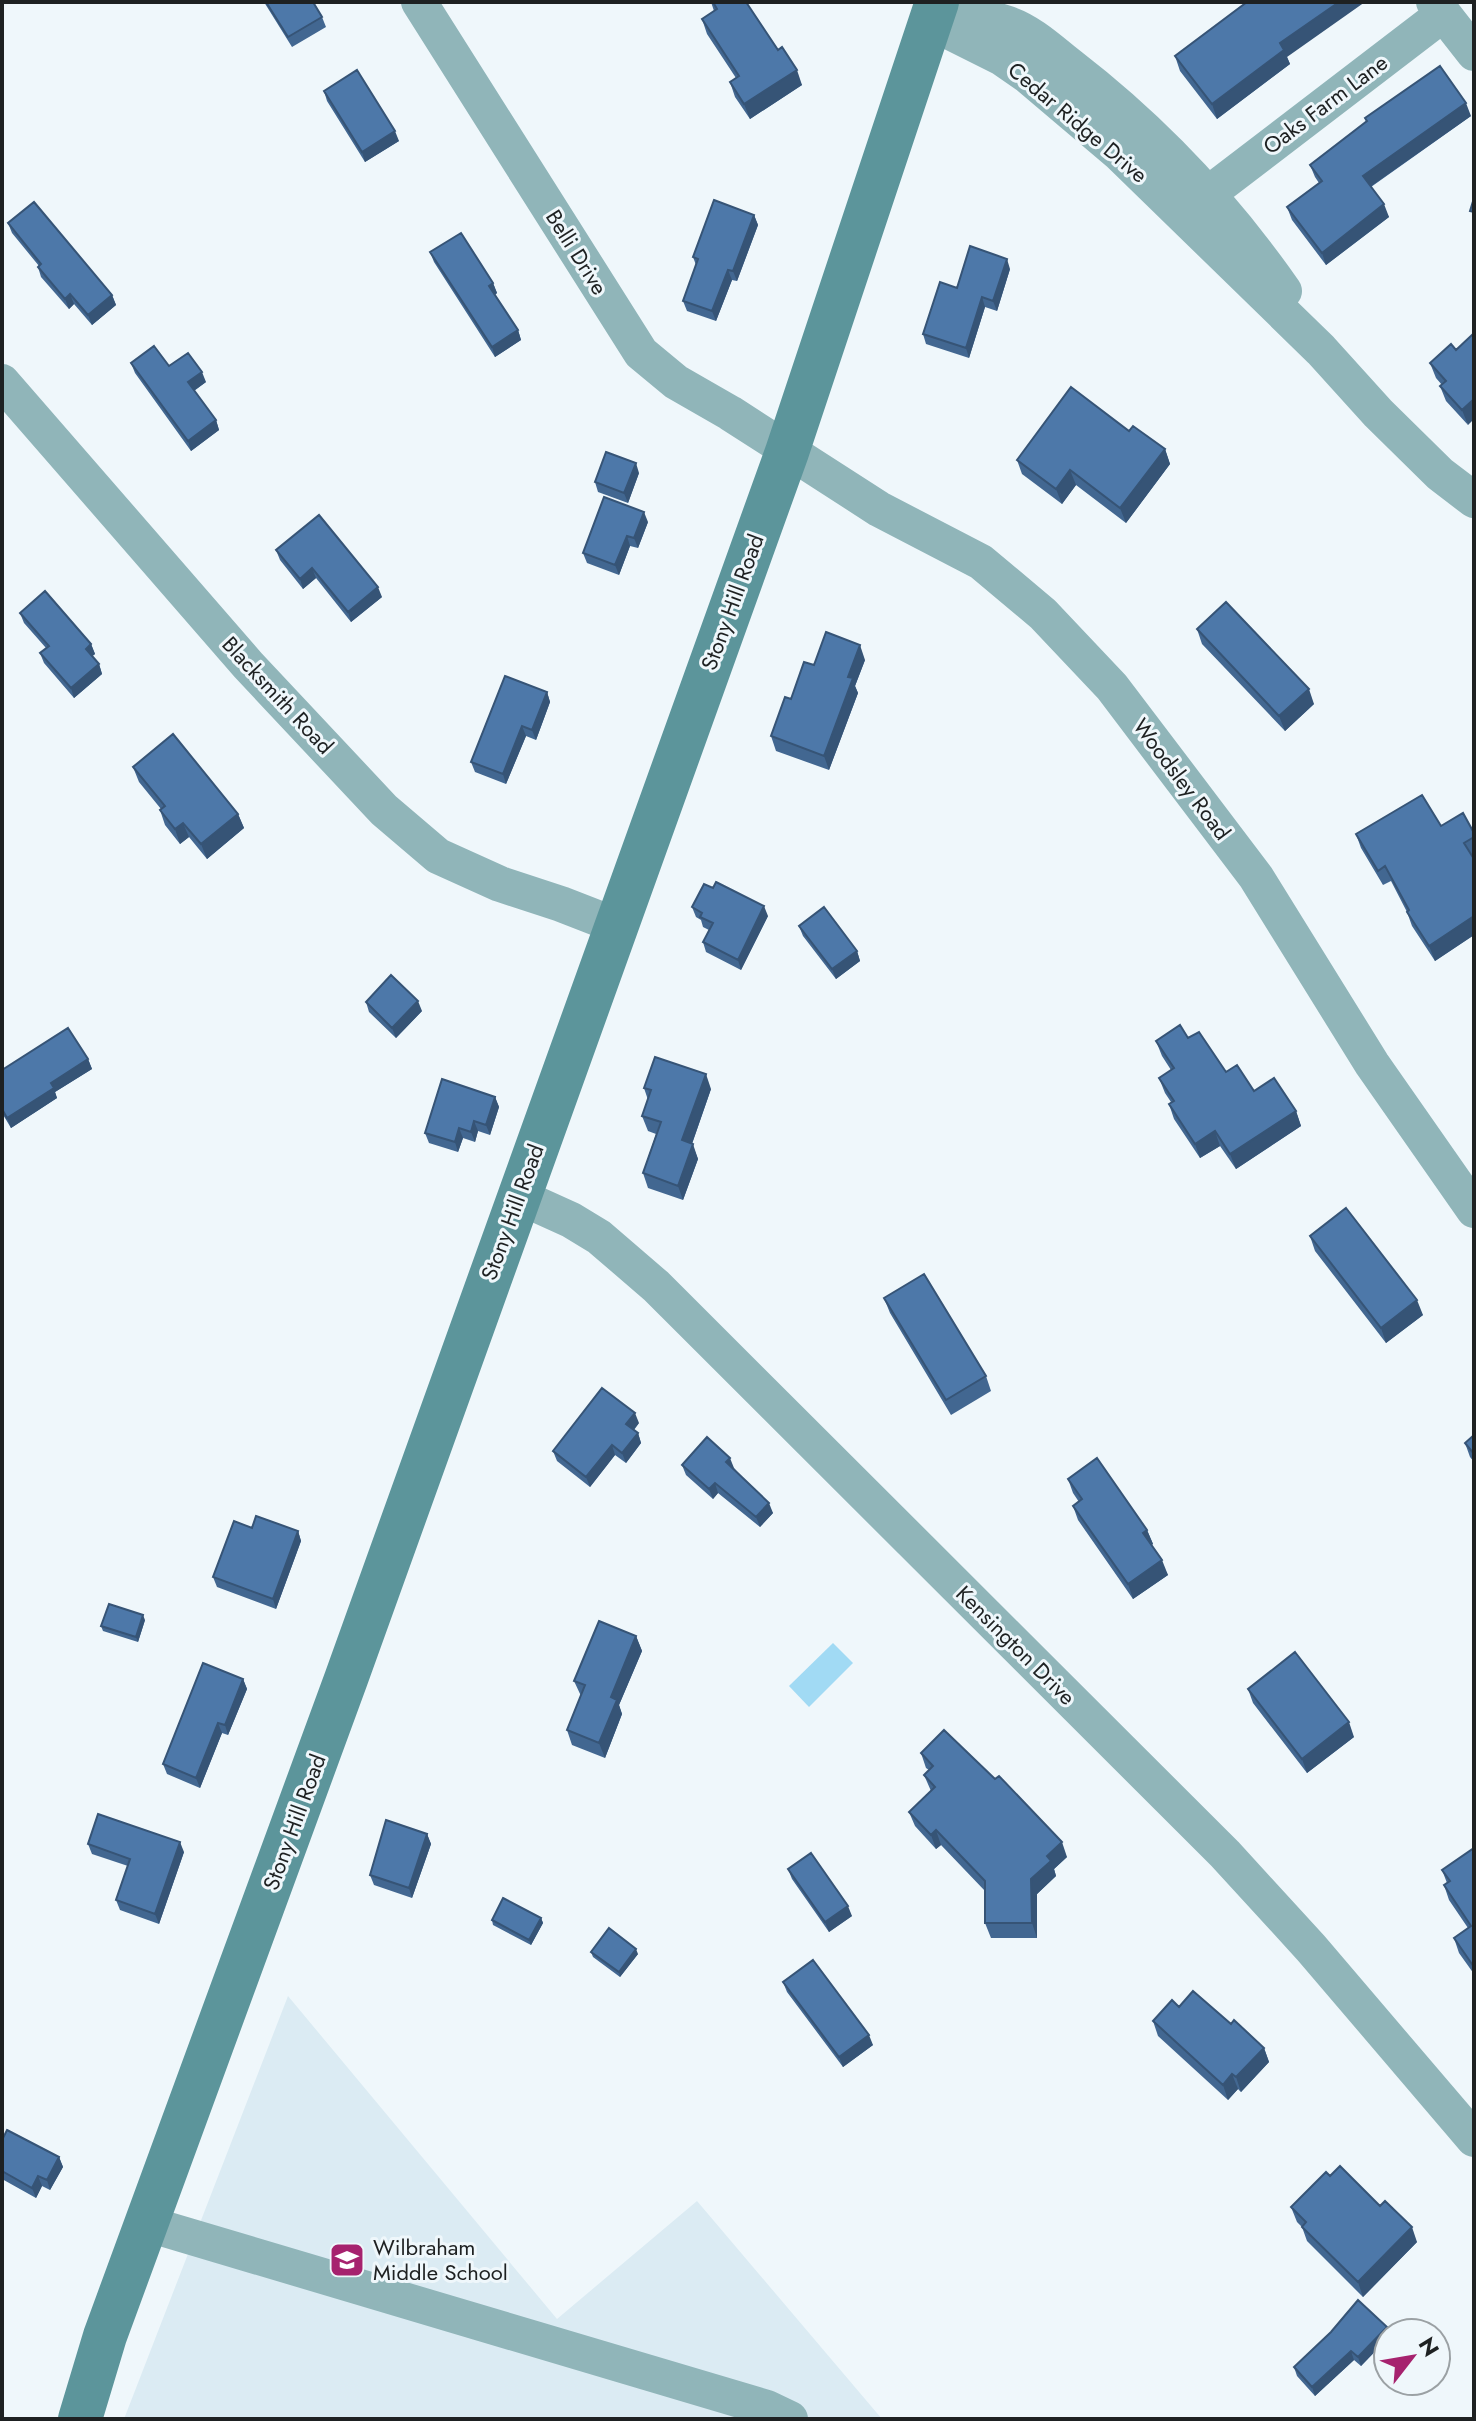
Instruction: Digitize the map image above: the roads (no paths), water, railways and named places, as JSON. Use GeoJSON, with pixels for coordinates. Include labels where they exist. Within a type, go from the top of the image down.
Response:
{"type":"FeatureCollection","features":[{"type":"Feature","properties":{"kind":"main road","name":"Stony Hill Road"},"geometry":{"type":"LineString","coordinates":[[80,2419],[105,2336],[787,452],[921,9]]}},
{"type":"Feature","properties":{"kind":"street","name":"Belli Drive"},"geometry":{"type":"LineString","coordinates":[[419,2],[641,353],[676,382],[730,413],[787,452]]}},
{"type":"Feature","properties":{"kind":"street","name":"Oaks Farm Lane"},"geometry":{"type":"LineString","coordinates":[[1208,194],[1438,8],[1474,53]]}},
{"type":"Feature","properties":{"kind":"street","name":"Cedar Ridge Drive"},"geometry":{"type":"LineString","coordinates":[[921,9],[957,16],[987,17],[1011,25],[1032,37],[1135,120],[1208,194],[1261,259],[1321,350]]}},
{"type":"Feature","properties":{"kind":"street","name":"Cedar Ridge Drive"},"geometry":{"type":"LineString","coordinates":[[921,9],[1028,76],[1120,154],[1321,350],[1378,413],[1440,474],[1474,500]]}},
{"type":"Feature","properties":{"kind":"street","name":"Blacksmith Road"},"geometry":{"type":"LineString","coordinates":[[2,382],[248,665],[384,810],[438,856],[500,884],[615,925]]}},
{"type":"Feature","properties":{"kind":"street","name":"Woodsley Road"},"geometry":{"type":"LineString","coordinates":[[787,452],[879,509],[981,562],[1043,614],[1112,687],[1256,877],[1372,1064],[1474,1210]]}},
{"type":"Feature","properties":{"kind":"street","name":"Kensington Drive"},"geometry":{"type":"LineString","coordinates":[[518,1196],[571,1220],[599,1237],[667,1297],[1225,1854],[1311,1948],[1474,2139]]}},
{"type":"Feature","properties":{"kind":"street"},"geometry":{"type":"LineString","coordinates":[[148,2224],[767,2408],[790,2419]]}},
{"type":"Feature","properties":{"kind":"place","name":"Wilbraham Middle School"},"geometry":{"type":"Point","coordinates":[347,2260]}}]}
